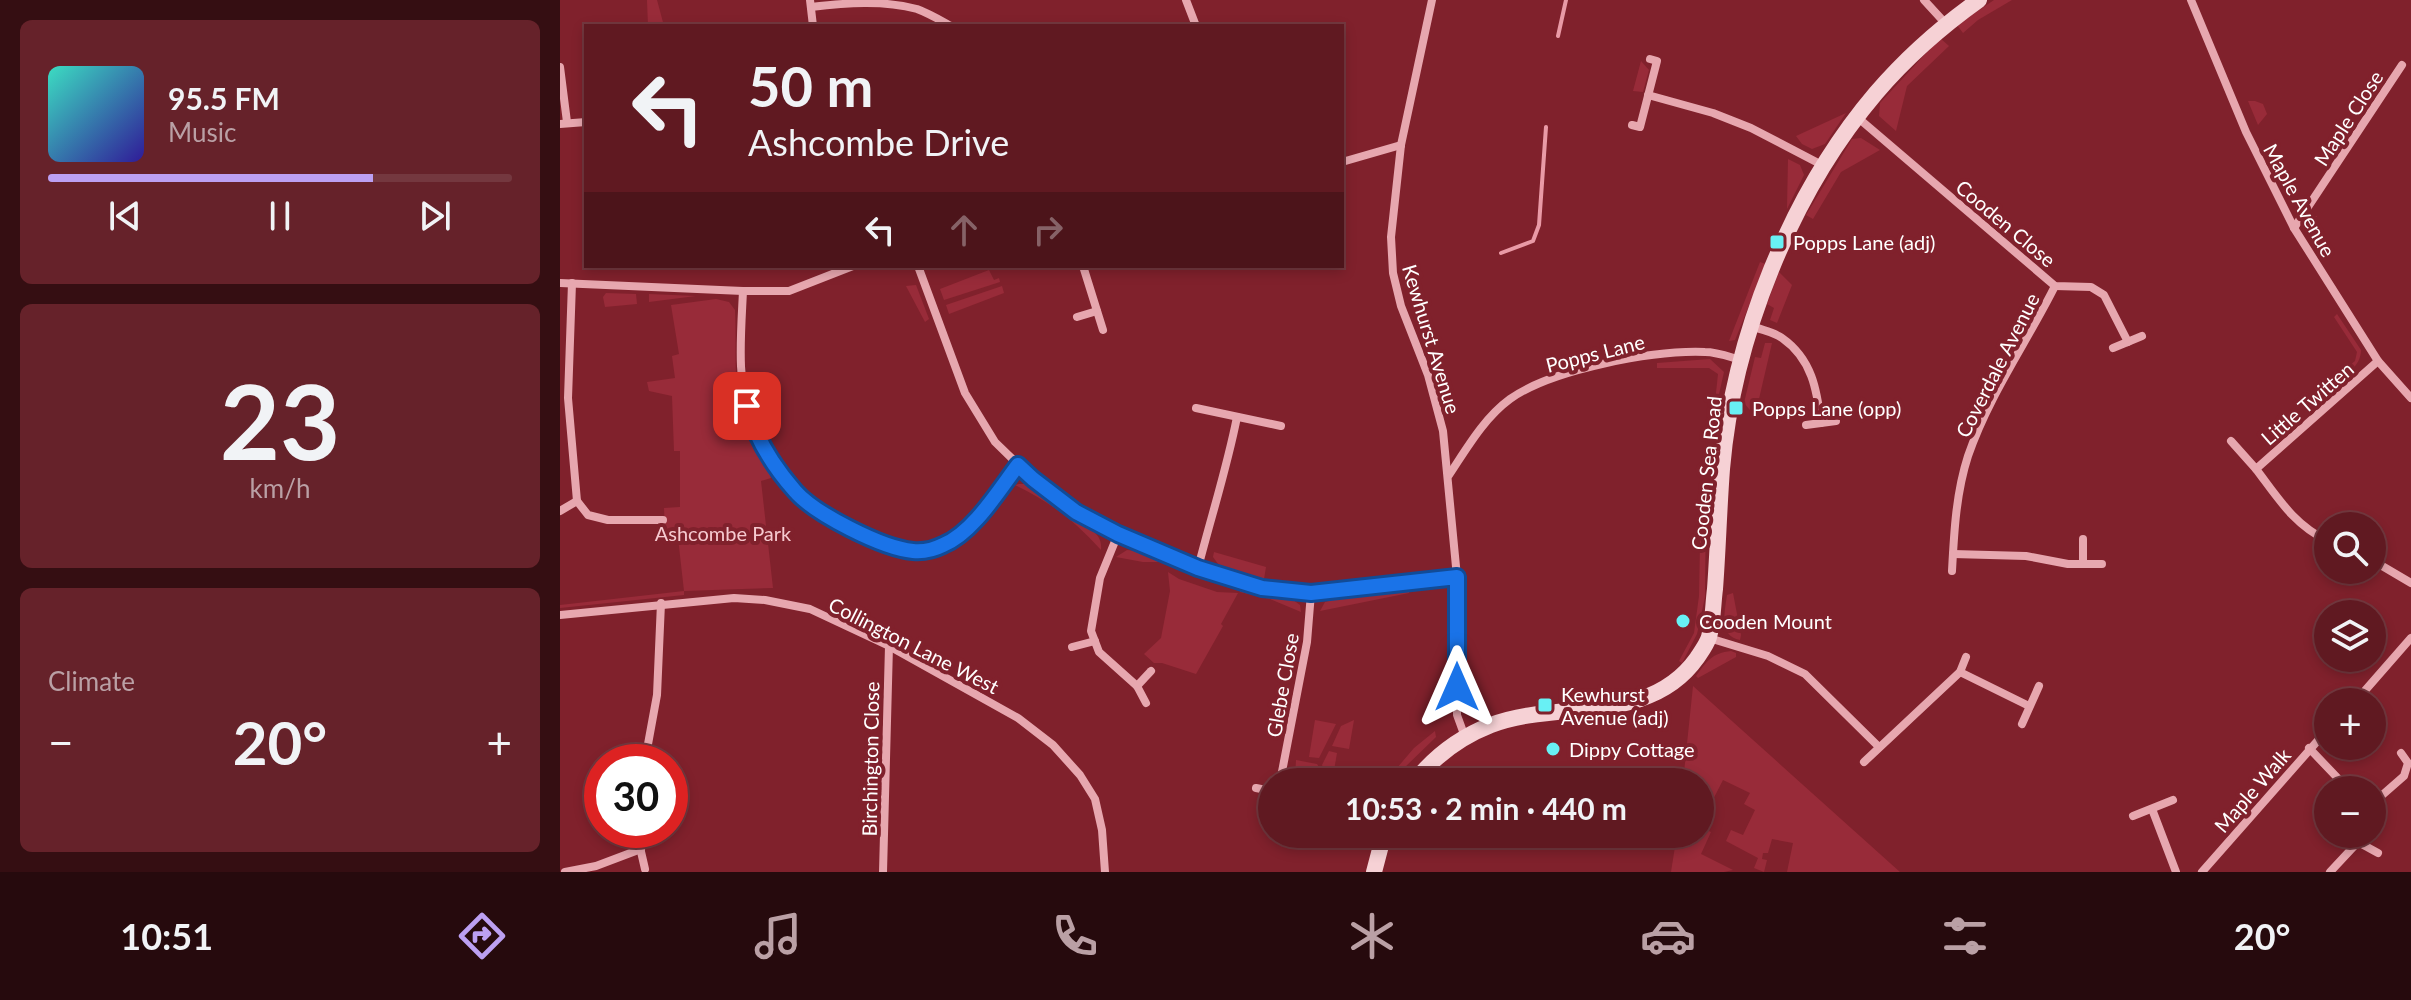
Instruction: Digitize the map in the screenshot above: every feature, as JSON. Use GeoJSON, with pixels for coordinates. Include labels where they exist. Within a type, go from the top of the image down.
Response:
{"type":"FeatureCollection","features":[{"type":"Feature","properties":{"kind":"main road","name":"Cooden Sea Road"},"geometry":{"type":"LineString","coordinates":[[1426,768],[1435,757],[1490,725],[1514,718],[1626,704],[1658,693],[1686,672],[1709,638],[1725,437],[1741,360],[1766,286],[1794,222],[1824,166],[1857,117],[1877,92],[1946,24],[1979,0]]}},
{"type":"Feature","properties":{"kind":"main road"},"geometry":{"type":"LineString","coordinates":[[1374,872],[1380,848]]}},
{"type":"Feature","properties":{"kind":"street"},"geometry":{"type":"LineString","coordinates":[[1186,0],[1195,24]]}},
{"type":"Feature","properties":{"kind":"street","name":"Kewhurst Avenue"},"geometry":{"type":"LineString","coordinates":[[1432,0],[1401,145],[1391,237],[1393,273],[1401,306],[1428,375],[1443,431],[1457,577],[1457,715],[1465,738]]}},
{"type":"Feature","properties":{"kind":"street"},"geometry":{"type":"LineString","coordinates":[[1924,0],[1946,24]]}},
{"type":"Feature","properties":{"kind":"street","name":"Maple Avenue"},"geometry":{"type":"LineString","coordinates":[[2191,0],[2246,132],[2294,228],[2378,361],[2411,398]]}},
{"type":"Feature","properties":{"kind":"street"},"geometry":{"type":"LineString","coordinates":[[813,24],[811,3],[857,2],[890,2],[917,9],[947,24]]}},
{"type":"Feature","properties":{"kind":"street"},"geometry":{"type":"LineString","coordinates":[[1632,125],[1640,127],[1657,61],[1650,59]]}},
{"type":"Feature","properties":{"kind":"street","name":"Maple Close"},"geometry":{"type":"LineString","coordinates":[[2294,228],[2402,65]]}},
{"type":"Feature","properties":{"kind":"street"},"geometry":{"type":"LineString","coordinates":[[560,67],[564,123],[584,122]]}},
{"type":"Feature","properties":{"kind":"street"},"geometry":{"type":"LineString","coordinates":[[1648,95],[1713,113],[1751,128],[1824,166]]}},
{"type":"Feature","properties":{"kind":"street","name":"Cooden Close"},"geometry":{"type":"LineString","coordinates":[[1857,117],[2055,286],[2091,287],[2104,295],[2128,342]]}},
{"type":"Feature","properties":{"kind":"street"},"geometry":{"type":"LineString","coordinates":[[1344,161],[1401,145]]}},
{"type":"Feature","properties":{"kind":"street"},"geometry":{"type":"LineString","coordinates":[[560,283],[789,291],[848,268]]}},
{"type":"Feature","properties":{"kind":"street"},"geometry":{"type":"LineString","coordinates":[[919,268],[965,393],[995,442],[1033,479],[1076,512],[1118,534],[1198,568],[1262,588],[1311,593],[1457,577]]}},
{"type":"Feature","properties":{"kind":"street"},"geometry":{"type":"LineString","coordinates":[[1084,268],[1103,330]]}},
{"type":"Feature","properties":{"kind":"street"},"geometry":{"type":"LineString","coordinates":[[572,283],[568,398],[577,501],[588,515],[608,520],[663,520]]}},
{"type":"Feature","properties":{"kind":"street","name":"Coverdale Avenue"},"geometry":{"type":"LineString","coordinates":[[1952,571],[1957,504],[1967,458],[1985,413],[2055,286]]}},
{"type":"Feature","properties":{"kind":"street"},"geometry":{"type":"LineString","coordinates":[[743,291],[743,388],[752,423],[767,455],[796,493],[832,518],[875,541],[913,551],[942,546],[967,528],[1018,465]]}},
{"type":"Feature","properties":{"kind":"street"},"geometry":{"type":"LineString","coordinates":[[1077,317],[1097,311]]}},
{"type":"Feature","properties":{"kind":"street"},"geometry":{"type":"LineString","coordinates":[[1752,326],[1781,337],[1809,367],[1817,387],[1821,423]]}},
{"type":"Feature","properties":{"kind":"street"},"geometry":{"type":"LineString","coordinates":[[2113,348],[2142,336]]}},
{"type":"Feature","properties":{"kind":"street","name":"Popps Lane"},"geometry":{"type":"LineString","coordinates":[[1449,475],[1478,432],[1509,400],[1535,384],[1623,359],[1671,352],[1709,351],[1741,360]]}},
{"type":"Feature","properties":{"kind":"street","name":"Little Twitten"},"geometry":{"type":"LineString","coordinates":[[2256,469],[2378,361]]}},
{"type":"Feature","properties":{"kind":"street"},"geometry":{"type":"LineString","coordinates":[[1196,408],[1281,426]]}},
{"type":"Feature","properties":{"kind":"street"},"geometry":{"type":"LineString","coordinates":[[1198,568],[1228,465],[1237,417]]}},
{"type":"Feature","properties":{"kind":"street"},"geometry":{"type":"LineString","coordinates":[[1806,425],[1836,421]]}},
{"type":"Feature","properties":{"kind":"street","name":"Little Twitten"},"geometry":{"type":"LineString","coordinates":[[2231,441],[2295,520],[2314,534]]}},
{"type":"Feature","properties":{"kind":"street"},"geometry":{"type":"LineString","coordinates":[[560,511],[577,501]]}},
{"type":"Feature","properties":{"kind":"street"},"geometry":{"type":"LineString","coordinates":[[1118,534],[1100,578],[1091,631],[1099,652],[1137,686],[1146,703]]}},
{"type":"Feature","properties":{"kind":"street"},"geometry":{"type":"LineString","coordinates":[[2083,539],[2083,563]]}},
{"type":"Feature","properties":{"kind":"street"},"geometry":{"type":"LineString","coordinates":[[1953,554],[2026,556],[2068,564],[2102,564]]}},
{"type":"Feature","properties":{"kind":"street"},"geometry":{"type":"LineString","coordinates":[[2386,568],[2411,583]]}},
{"type":"Feature","properties":{"kind":"street","name":"Glebe Close"},"geometry":{"type":"LineString","coordinates":[[1283,768],[1307,642],[1311,593]]}},
{"type":"Feature","properties":{"kind":"street","name":"Collington Lane West"},"geometry":{"type":"LineString","coordinates":[[560,615],[661,603],[734,598],[765,600],[810,609],[889,646],[1018,718],[1053,745],[1080,775],[1095,799],[1102,830],[1105,872]]}},
{"type":"Feature","properties":{"kind":"street"},"geometry":{"type":"LineString","coordinates":[[648,744],[657,695],[661,603]]}},
{"type":"Feature","properties":{"kind":"street"},"geometry":{"type":"LineString","coordinates":[[1709,638],[1768,656],[1805,674],[1879,747]]}},
{"type":"Feature","properties":{"kind":"street"},"geometry":{"type":"LineString","coordinates":[[2367,688],[2411,638]]}},
{"type":"Feature","properties":{"kind":"street"},"geometry":{"type":"LineString","coordinates":[[1072,647],[1095,641]]}},
{"type":"Feature","properties":{"kind":"street","name":"Birchington Close"},"geometry":{"type":"LineString","coordinates":[[883,872],[889,646]]}},
{"type":"Feature","properties":{"kind":"street"},"geometry":{"type":"LineString","coordinates":[[1864,762],[1960,672],[1966,657]]}},
{"type":"Feature","properties":{"kind":"street"},"geometry":{"type":"LineString","coordinates":[[1137,686],[1151,671]]}},
{"type":"Feature","properties":{"kind":"street"},"geometry":{"type":"LineString","coordinates":[[1960,672],[2029,706]]}},
{"type":"Feature","properties":{"kind":"street"},"geometry":{"type":"LineString","coordinates":[[2022,724],[2039,686]]}},
{"type":"Feature","properties":{"kind":"street","name":"Maple Walk"},"geometry":{"type":"LineString","coordinates":[[2202,872],[2314,743]]}},
{"type":"Feature","properties":{"kind":"street"},"geometry":{"type":"LineString","coordinates":[[2309,748],[2336,776]]}},
{"type":"Feature","properties":{"kind":"street"},"geometry":{"type":"LineString","coordinates":[[2386,792],[2404,776],[2408,763],[2401,753]]}},
{"type":"Feature","properties":{"kind":"street"},"geometry":{"type":"LineString","coordinates":[[2133,816],[2173,800]]}},
{"type":"Feature","properties":{"kind":"street"},"geometry":{"type":"LineString","coordinates":[[2152,809],[2176,872]]}},
{"type":"Feature","properties":{"kind":"street"},"geometry":{"type":"LineString","coordinates":[[2330,872],[2350,848]]}},
{"type":"Feature","properties":{"kind":"street"},"geometry":{"type":"LineString","coordinates":[[2372,848],[2378,853]]}},
{"type":"Feature","properties":{"kind":"street"},"geometry":{"type":"LineString","coordinates":[[565,872],[596,866],[641,849],[645,869]]}},
{"type":"Feature","properties":{"kind":"green space"},"geometry":{"type":"Polygon","coordinates":[[[647,0],[657,0],[663,24],[648,24],[647,0]]]}},
{"type":"Feature","properties":{"kind":"green space"},"geometry":{"type":"Polygon","coordinates":[[[1994,0],[2012,0],[1978,20],[1963,33],[1957,25],[1994,0]]]}},
{"type":"Feature","properties":{"kind":"green space"},"geometry":{"type":"Polygon","coordinates":[[[1940,38],[1949,46],[1907,86],[1896,131],[1879,116],[1880,103],[1940,38]]]}},
{"type":"Feature","properties":{"kind":"green space"},"geometry":{"type":"Polygon","coordinates":[[[1641,61],[1649,70],[1643,92],[1633,91],[1641,61]]]}},
{"type":"Feature","properties":{"kind":"green space"},"geometry":{"type":"Polygon","coordinates":[[[2248,101],[2263,104],[2267,114],[2258,125],[2248,101]]]}},
{"type":"Feature","properties":{"kind":"green space"},"geometry":{"type":"Polygon","coordinates":[[[1846,113],[1825,144],[1812,149],[1802,144],[1796,136],[1846,113]]]}},
{"type":"Feature","properties":{"kind":"green space"},"geometry":{"type":"Polygon","coordinates":[[[1861,138],[1880,150],[1841,172],[1813,219],[1806,215],[1852,139],[1861,138]]]}},
{"type":"Feature","properties":{"kind":"green space"},"geometry":{"type":"Polygon","coordinates":[[[1788,159],[1800,165],[1804,175],[1787,209],[1788,159]]]}},
{"type":"Feature","properties":{"kind":"green space"},"geometry":{"type":"Polygon","coordinates":[[[2312,216],[2317,216],[2311,225],[2328,259],[2324,259],[2305,226],[2312,216]]]}},
{"type":"Feature","properties":{"kind":"green space"},"geometry":{"type":"Polygon","coordinates":[[[1760,262],[1766,264],[1735,340],[1729,341],[1760,262]]]}},
{"type":"Feature","properties":{"kind":"green space"},"geometry":{"type":"Polygon","coordinates":[[[989,270],[994,280],[999,278],[1000,282],[944,300],[940,289],[989,270]]]}},
{"type":"Feature","properties":{"kind":"green space"},"geometry":{"type":"Polygon","coordinates":[[[1779,272],[1792,285],[1777,323],[1770,320],[1774,308],[1767,304],[1779,272]]]}},
{"type":"Feature","properties":{"kind":"green space"},"geometry":{"type":"Polygon","coordinates":[[[916,285],[929,319],[925,322],[906,286],[916,285]]]}},
{"type":"Feature","properties":{"kind":"green space"},"geometry":{"type":"Polygon","coordinates":[[[1002,286],[1004,293],[949,314],[946,305],[1002,286]]]}},
{"type":"Feature","properties":{"kind":"green space"},"geometry":{"type":"Polygon","coordinates":[[[606,293],[636,294],[637,304],[605,307],[603,297],[606,293]]]}},
{"type":"Feature","properties":{"kind":"green space"},"geometry":{"type":"Polygon","coordinates":[[[649,294],[696,296],[649,302],[649,294]]]}},
{"type":"Feature","properties":{"kind":"green space","name":"Ashcombe Park"},"geometry":{"type":"Polygon","coordinates":[[[716,299],[729,302],[735,310],[736,376],[740,402],[771,478],[761,481],[773,588],[684,591],[677,529],[665,529],[664,508],[680,507],[680,451],[674,451],[672,396],[649,391],[647,382],[675,378],[672,356],[679,354],[671,305],[716,299]]]}},
{"type":"Feature","properties":{"kind":"green space"},"geometry":{"type":"Polygon","coordinates":[[[2337,314],[2361,350],[2355,366],[2332,386],[2329,382],[2355,361],[2357,352],[2334,317],[2337,314]]]}},
{"type":"Feature","properties":{"kind":"green space"},"geometry":{"type":"Polygon","coordinates":[[[1765,343],[1772,343],[1755,416],[1744,403],[1755,357],[1761,358],[1765,343]]]}},
{"type":"Feature","properties":{"kind":"green space"},"geometry":{"type":"Polygon","coordinates":[[[1710,359],[1724,372],[1713,421],[1718,374],[1709,368],[1657,368],[1657,363],[1710,359]]]}},
{"type":"Feature","properties":{"kind":"green space"},"geometry":{"type":"Polygon","coordinates":[[[1028,484],[1091,529],[1099,538],[1101,550],[1061,513],[1015,485],[1028,484]]]}},
{"type":"Feature","properties":{"kind":"green space"},"geometry":{"type":"Polygon","coordinates":[[[1701,494],[1706,494],[1705,597],[1697,634],[1682,663],[1679,661],[1694,633],[1699,596],[1701,494]]]}},
{"type":"Feature","properties":{"kind":"green space"},"geometry":{"type":"Polygon","coordinates":[[[1127,550],[1137,551],[1159,562],[1116,557],[1127,550]]]}},
{"type":"Feature","properties":{"kind":"green space"},"geometry":{"type":"Polygon","coordinates":[[[1214,552],[1266,567],[1264,579],[1221,568],[1213,557],[1214,552]]]}},
{"type":"Feature","properties":{"kind":"green space"},"geometry":{"type":"Polygon","coordinates":[[[1168,572],[1217,592],[1238,593],[1196,674],[1154,663],[1144,654],[1161,638],[1170,591],[1168,572]]]}},
{"type":"Feature","properties":{"kind":"green space"},"geometry":{"type":"Polygon","coordinates":[[[1240,589],[1289,597],[1300,605],[1301,612],[1270,599],[1240,592],[1240,589]]]}},
{"type":"Feature","properties":{"kind":"green space"},"geometry":{"type":"Polygon","coordinates":[[[684,591],[684,595],[560,608],[560,605],[684,591]]]}},
{"type":"Feature","properties":{"kind":"green space"},"geometry":{"type":"Polygon","coordinates":[[[1409,591],[1320,611],[1325,602],[1338,598],[1409,591]]]}},
{"type":"Feature","properties":{"kind":"green space"},"geometry":{"type":"Polygon","coordinates":[[[1733,593],[1740,640],[1728,634],[1724,622],[1727,595],[1733,593]]]}},
{"type":"Feature","properties":{"kind":"green space"},"geometry":{"type":"Polygon","coordinates":[[[1731,651],[1736,653],[1736,657],[1698,678],[1696,676],[1710,659],[1731,651]]]}},
{"type":"Feature","properties":{"kind":"green space"},"geometry":{"type":"Polygon","coordinates":[[[1693,686],[1900,872],[1787,872],[1793,843],[1772,839],[1768,853],[1763,853],[1762,859],[1767,860],[1764,872],[1754,868],[1758,858],[1726,841],[1731,830],[1743,835],[1755,810],[1744,804],[1750,793],[1723,780],[1714,798],[1714,768],[1684,768],[1693,686]]]}},
{"type":"Feature","properties":{"kind":"green space"},"geometry":{"type":"Polygon","coordinates":[[[1315,720],[1336,724],[1319,758],[1309,757],[1315,720]]]}},
{"type":"Feature","properties":{"kind":"green space"},"geometry":{"type":"Polygon","coordinates":[[[1354,720],[1349,749],[1332,746],[1341,726],[1354,720]]]}},
{"type":"Feature","properties":{"kind":"green space"},"geometry":{"type":"Polygon","coordinates":[[[1435,731],[1436,737],[1404,768],[1397,768],[1414,748],[1435,731]]]}},
{"type":"Feature","properties":{"kind":"green space"},"geometry":{"type":"Polygon","coordinates":[[[1329,751],[1337,753],[1334,768],[1324,768],[1322,765],[1329,751]]]}},
{"type":"Feature","properties":{"kind":"green space"},"geometry":{"type":"Polygon","coordinates":[[[1296,760],[1317,764],[1319,768],[1296,768],[1296,760]]]}},
{"type":"Feature","properties":{"kind":"green space"},"geometry":{"type":"Polygon","coordinates":[[[1675,848],[1704,848],[1701,854],[1733,870],[1724,872],[1671,872],[1675,848]]]}},
{"type":"Feature","properties":{"kind":"waterway"},"geometry":{"type":"LineString","coordinates":[[1558,36],[1566,0]]}},
{"type":"Feature","properties":{"kind":"waterway"},"geometry":{"type":"LineString","coordinates":[[1501,253],[1533,241],[1539,225],[1546,127]]}},
{"type":"Feature","properties":{"kind":"place","name":"Popps Lane (adj)"},"geometry":{"type":"Point","coordinates":[1777,242]}},
{"type":"Feature","properties":{"kind":"place","name":"Popps Lane (opp)"},"geometry":{"type":"Point","coordinates":[1736,408]}},
{"type":"Feature","properties":{"kind":"place","name":"Cooden Mount"},"geometry":{"type":"Point","coordinates":[1683,621]}},
{"type":"Feature","properties":{"kind":"place","name":"Kewhurst Avenue (adj)"},"geometry":{"type":"Point","coordinates":[1545,705]}},
{"type":"Feature","properties":{"kind":"place","name":"Dippy Cottage"},"geometry":{"type":"Point","coordinates":[1553,749]}},
{"type":"Feature","properties":{"kind":"route"},"geometry":{"type":"LineString","coordinates":[[747,406],[767,455],[796,493],[832,518],[875,541],[913,551],[942,546],[955,539],[1018,465],[1076,512],[1118,534],[1198,568],[1262,588],[1311,593],[1457,577],[1457,687]]}}]}
